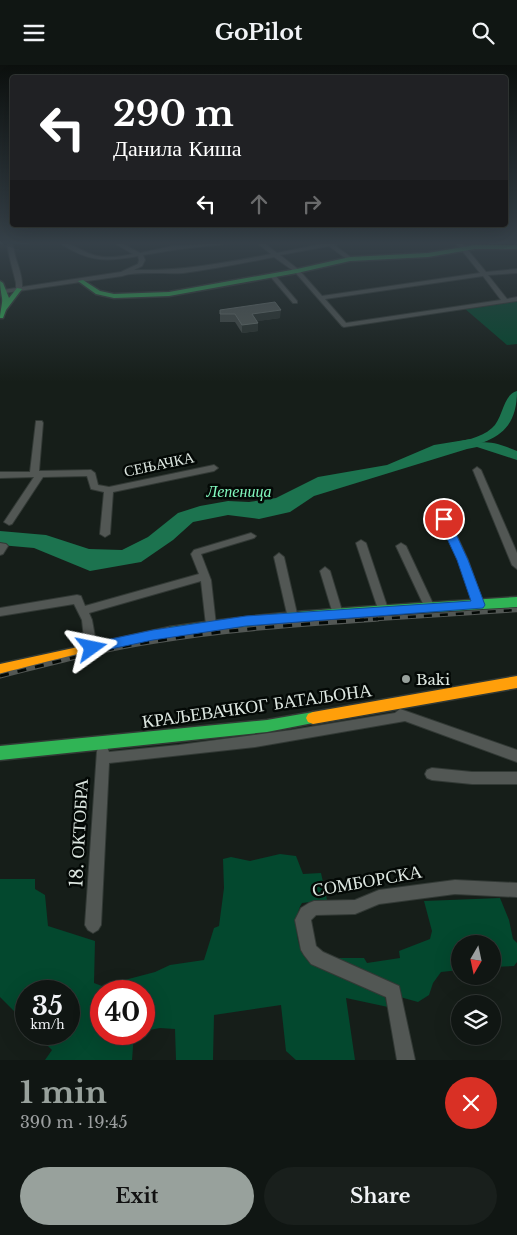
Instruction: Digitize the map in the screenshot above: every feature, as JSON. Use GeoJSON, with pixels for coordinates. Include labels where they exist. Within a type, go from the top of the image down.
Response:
{"type":"FeatureCollection","features":[{"type":"Feature","properties":{"kind":"street"},"geometry":{"type":"LineString","coordinates":[[2,313],[7,299],[4,289]]}},
{"type":"Feature","properties":{"kind":"street"},"geometry":{"type":"LineString","coordinates":[[2,313],[19,289]]}},
{"type":"Feature","properties":{"kind":"street"},"geometry":{"type":"LineString","coordinates":[[93,289],[98,293],[127,297],[201,289]]}},
{"type":"Feature","properties":{"kind":"street"},"geometry":{"type":"LineString","coordinates":[[284,289],[295,302]]}},
{"type":"Feature","properties":{"kind":"street"},"geometry":{"type":"LineString","coordinates":[[313,289],[344,325],[517,299]]}},
{"type":"Feature","properties":{"kind":"street"},"geometry":{"type":"LineString","coordinates":[[320,298],[379,289]]}},
{"type":"Feature","properties":{"kind":"street"},"geometry":{"type":"LineString","coordinates":[[496,289],[505,300]]}},
{"type":"Feature","properties":{"kind":"street"},"geometry":{"type":"LineString","coordinates":[[9,522],[37,474],[39,423]]}},
{"type":"Feature","properties":{"kind":"street","name":"СЕЊАЧКА"},"geometry":{"type":"LineString","coordinates":[[0,475],[91,473],[94,487],[109,490],[214,468]]}},
{"type":"Feature","properties":{"kind":"street"},"geometry":{"type":"LineString","coordinates":[[477,470],[517,565]]}},
{"type":"Feature","properties":{"kind":"street","name":"СЕЊАЧКА"},"geometry":{"type":"LineString","coordinates":[[105,534],[109,490]]}},
{"type":"Feature","properties":{"kind":"street"},"geometry":{"type":"LineString","coordinates":[[444,519],[463,560],[479,605]]}},
{"type":"Feature","properties":{"kind":"street"},"geometry":{"type":"LineString","coordinates":[[211,625],[206,580],[197,552],[251,536]]}},
{"type":"Feature","properties":{"kind":"street"},"geometry":{"type":"LineString","coordinates":[[361,543],[384,612]]}},
{"type":"Feature","properties":{"kind":"street"},"geometry":{"type":"LineString","coordinates":[[401,546],[430,608]]}},
{"type":"Feature","properties":{"kind":"street"},"geometry":{"type":"LineString","coordinates":[[279,557],[293,618]]}},
{"type":"Feature","properties":{"kind":"street"},"geometry":{"type":"LineString","coordinates":[[325,571],[338,614]]}},
{"type":"Feature","properties":{"kind":"street"},"geometry":{"type":"LineString","coordinates":[[84,610],[204,576]]}},
{"type":"Feature","properties":{"kind":"street"},"geometry":{"type":"LineString","coordinates":[[0,612],[77,599],[88,620],[92,648]]}},
{"type":"Feature","properties":{"kind":"street"},"geometry":{"type":"LineString","coordinates":[[0,669],[153,635],[211,625],[517,602]]}},
{"type":"Feature","properties":{"kind":"street","name":"КРАЉЕВАЧКОГ БАТАЉОНА"},"geometry":{"type":"LineString","coordinates":[[0,753],[103,751],[382,707],[517,682]]}},
{"type":"Feature","properties":{"kind":"street"},"geometry":{"type":"LineString","coordinates":[[382,707],[517,756]]}},
{"type":"Feature","properties":{"kind":"street"},"geometry":{"type":"LineString","coordinates":[[103,751],[200,749],[310,734],[405,716]]}},
{"type":"Feature","properties":{"kind":"street","name":"18. ОКТОБРА"},"geometry":{"type":"LineString","coordinates":[[92,925],[103,751]]}},
{"type":"Feature","properties":{"kind":"street"},"geometry":{"type":"LineString","coordinates":[[432,775],[472,778],[517,778]]}},
{"type":"Feature","properties":{"kind":"street","name":"СОМБОРСКА"},"geometry":{"type":"LineString","coordinates":[[406,1060],[393,992],[317,958],[309,950],[303,920],[306,913],[314,908],[355,907],[379,897],[456,887],[517,890]]}},
{"type":"Feature","properties":{"kind":"shaded area"},"geometry":{"type":"Polygon","coordinates":[[[517,300],[517,344],[507,345],[464,308],[517,300]]]}},
{"type":"Feature","properties":{"kind":"shaded area"},"geometry":{"type":"Polygon","coordinates":[[[471,439],[474,444],[485,442],[502,445],[517,451],[517,460],[477,447],[467,449],[314,496],[290,512],[259,519],[228,515],[193,522],[173,540],[141,562],[90,571],[34,548],[0,545],[0,531],[46,535],[89,549],[122,550],[148,537],[178,513],[200,506],[228,501],[249,502],[276,498],[318,477],[387,465],[434,445],[471,439]]]}},
{"type":"Feature","properties":{"kind":"shaded area"},"geometry":{"type":"Polygon","coordinates":[[[280,854],[296,856],[303,874],[321,873],[327,900],[302,903],[297,916],[300,948],[308,960],[383,992],[388,1007],[346,998],[355,1060],[296,1060],[286,1051],[281,1005],[214,1015],[213,1060],[176,1060],[175,1029],[155,1029],[155,980],[125,980],[155,972],[170,965],[204,960],[214,928],[219,926],[224,888],[223,859],[231,857],[250,861],[280,854]]]}},
{"type":"Feature","properties":{"kind":"shaded area"},"geometry":{"type":"Polygon","coordinates":[[[0,879],[35,879],[35,889],[45,895],[48,926],[95,941],[94,980],[90,980],[90,1045],[133,1045],[132,1060],[45,1060],[52,1050],[47,1045],[80,1045],[80,980],[15,980],[15,1012],[0,997],[0,879]]]}},
{"type":"Feature","properties":{"kind":"shaded area"},"geometry":{"type":"Polygon","coordinates":[[[500,898],[509,920],[513,939],[517,943],[517,962],[514,966],[501,967],[501,935],[451,935],[451,971],[441,972],[433,983],[429,995],[418,1002],[400,997],[337,960],[340,958],[364,958],[367,963],[400,958],[399,951],[430,939],[432,931],[424,901],[500,898]]]}},
{"type":"Feature","properties":{"kind":"building"},"geometry":{"type":"Polygon","coordinates":[[[275,302],[281,310],[252,314],[258,323],[242,325],[235,314],[220,314],[220,310],[275,302]]]}},
{"type":"Feature","properties":{"kind":"waterway","name":"Лепеница"},"geometry":{"type":"LineString","coordinates":[[453,447],[486,438],[497,430],[504,422],[517,394]]}},
{"type":"Feature","properties":{"kind":"railway"},"geometry":{"type":"LineString","coordinates":[[360,620],[517,610]]}},
{"type":"Feature","properties":{"kind":"railway"},"geometry":{"type":"LineString","coordinates":[[0,676],[136,644],[267,627],[378,619]]}},
{"type":"Feature","properties":{"kind":"traffic: fast"},"geometry":{"type":"LineString","coordinates":[[0,316],[6,299],[2,289]]}},
{"type":"Feature","properties":{"kind":"traffic: fast"},"geometry":{"type":"LineString","coordinates":[[5,308],[19,289]]}},
{"type":"Feature","properties":{"kind":"traffic: fast"},"geometry":{"type":"LineString","coordinates":[[93,289],[98,293],[114,296],[169,294],[194,289]]}},
{"type":"Feature","properties":{"kind":"traffic: fast"},"geometry":{"type":"LineString","coordinates":[[170,632],[299,615],[517,602]]}},
{"type":"Feature","properties":{"kind":"traffic: fast"},"geometry":{"type":"LineString","coordinates":[[0,753],[267,726],[313,718]]}},
{"type":"Feature","properties":{"kind":"traffic: slow"},"geometry":{"type":"LineString","coordinates":[[0,669],[170,632]]}},
{"type":"Feature","properties":{"kind":"traffic: slow"},"geometry":{"type":"LineString","coordinates":[[313,718],[517,682]]}},
{"type":"Feature","properties":{"kind":"place","name":"Baki"},"geometry":{"type":"Point","coordinates":[406,679]}},
{"type":"Feature","properties":{"kind":"route"},"geometry":{"type":"LineString","coordinates":[[92,648],[153,635],[246,621],[479,605],[463,560],[444,519]]}}]}
